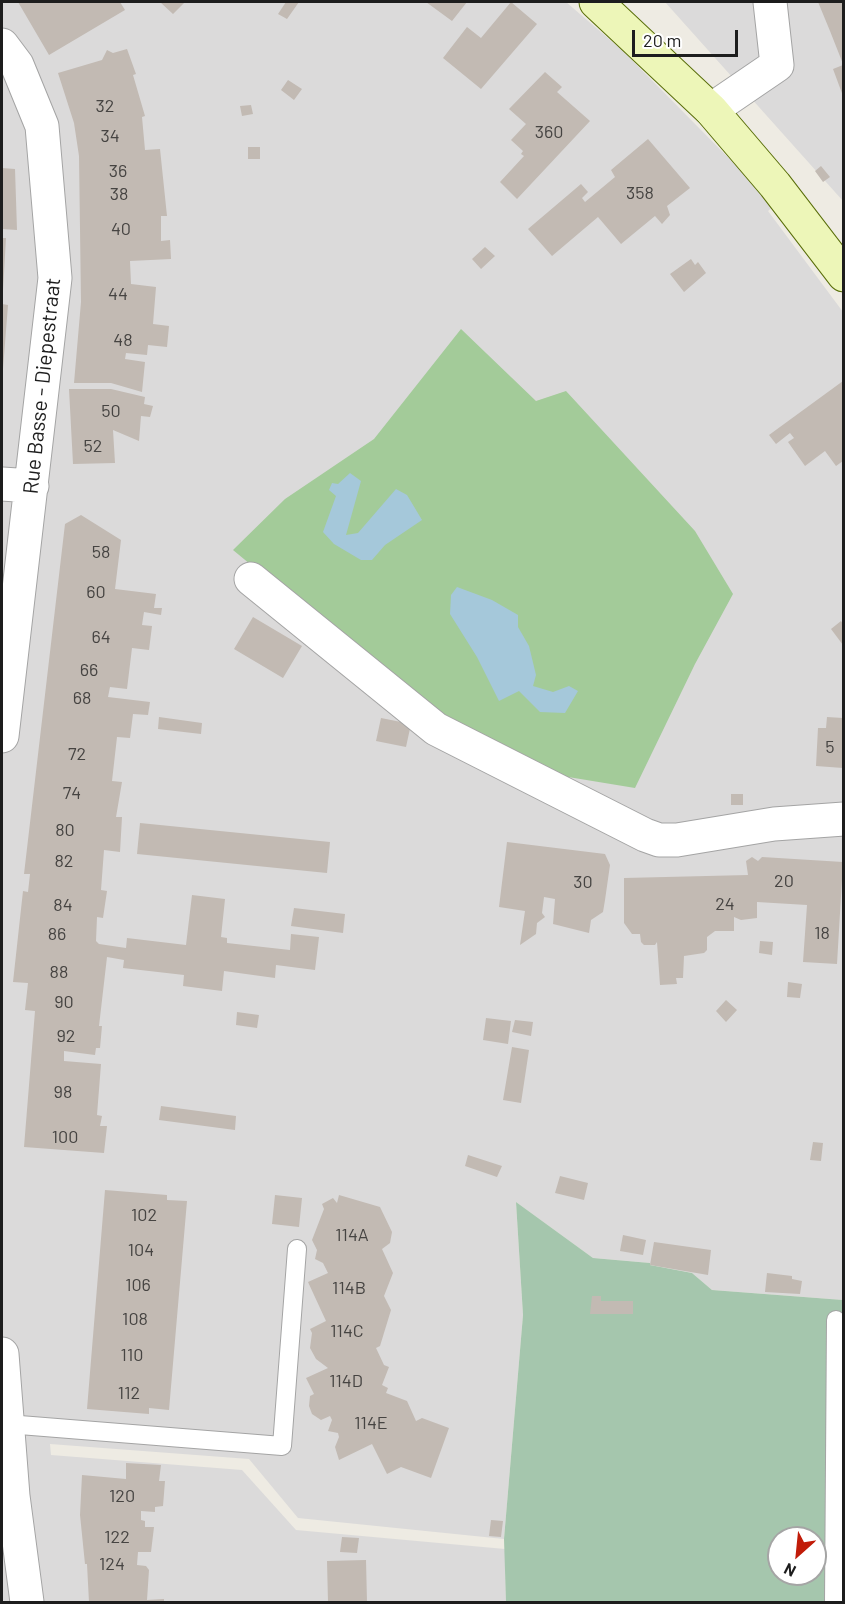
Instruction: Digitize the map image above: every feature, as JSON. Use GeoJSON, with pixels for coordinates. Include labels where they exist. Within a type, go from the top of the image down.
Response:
{"type":"FeatureCollection","features":[{"type":"Feature","properties":{"kind":"main road"},"geometry":{"type":"LineString","coordinates":[[596,2],[711,110],[775,185],[843,275]]}},
{"type":"Feature","properties":{"kind":"street"},"geometry":{"type":"LineString","coordinates":[[711,110],[777,65],[770,2]]}},
{"type":"Feature","properties":{"kind":"street","name":"Rue Basse - Diepestraat"},"geometry":{"type":"LineString","coordinates":[[2,45],[17,65],[42,126],[54,278],[17,485],[2,736]]}},
{"type":"Feature","properties":{"kind":"street"},"geometry":{"type":"LineString","coordinates":[[251,579],[436,729],[645,835],[659,840],[677,840],[774,824],[843,819]]}},
{"type":"Feature","properties":{"kind":"street"},"geometry":{"type":"LineString","coordinates":[[2,1354],[13,1496],[27,1602]]}},
{"type":"Feature","properties":{"kind":"lane"},"geometry":{"type":"LineString","coordinates":[[7,1424],[282,1446],[297,1249]]}},
{"type":"Feature","properties":{"kind":"lane"},"geometry":{"type":"LineString","coordinates":[[834,1602],[836,1320]]}},
{"type":"Feature","properties":{"kind":"shaded area"},"geometry":{"type":"Polygon","coordinates":[[[2,2],[566,2],[623,51],[775,205],[768,211],[843,312],[843,1300],[712,1290],[692,1273],[650,1265],[650,1263],[593,1258],[516,1202],[523,1315],[504,1539],[298,1518],[249,1459],[50,1444],[51,1455],[242,1470],[296,1530],[505,1549],[506,1602],[2,1602],[2,2]]]}},
{"type":"Feature","properties":{"kind":"shaded area"},"geometry":{"type":"Polygon","coordinates":[[[665,2],[843,2],[843,201],[665,2]]]}},
{"type":"Feature","properties":{"kind":"green space"},"geometry":{"type":"Polygon","coordinates":[[[461,329],[536,401],[566,391],[695,531],[733,594],[695,664],[635,788],[550,774],[421,705],[233,550],[285,499],[374,439],[461,329]]]}},
{"type":"Feature","properties":{"kind":"green space"},"geometry":{"type":"Polygon","coordinates":[[[516,1202],[593,1258],[650,1263],[650,1265],[692,1273],[712,1290],[843,1300],[843,1602],[506,1602],[504,1539],[523,1315],[516,1202]]]}},
{"type":"Feature","properties":{"kind":"water"},"geometry":{"type":"Polygon","coordinates":[[[350,473],[361,481],[346,535],[358,533],[396,489],[407,495],[422,520],[385,545],[372,560],[361,560],[334,544],[323,532],[336,496],[329,490],[332,483],[338,484],[350,473]]]}},
{"type":"Feature","properties":{"kind":"water"},"geometry":{"type":"Polygon","coordinates":[[[457,587],[492,600],[518,615],[518,627],[529,646],[536,675],[533,686],[553,692],[569,686],[578,691],[565,713],[540,712],[519,691],[499,701],[477,657],[450,614],[451,595],[457,587]]]}},
{"type":"Feature","properties":{"kind":"building"},"geometry":{"type":"Polygon","coordinates":[[[18,2],[120,2],[125,10],[49,55],[18,2]]]}},
{"type":"Feature","properties":{"kind":"building"},"geometry":{"type":"Polygon","coordinates":[[[160,2],[185,2],[173,14],[160,2]]]}},
{"type":"Feature","properties":{"kind":"building"},"geometry":{"type":"Polygon","coordinates":[[[286,2],[299,2],[287,19],[278,14],[286,2]]]}},
{"type":"Feature","properties":{"kind":"building"},"geometry":{"type":"Polygon","coordinates":[[[426,2],[467,2],[452,21],[426,2]]]}},
{"type":"Feature","properties":{"kind":"building"},"geometry":{"type":"Polygon","coordinates":[[[511,2],[537,24],[481,89],[443,58],[467,27],[481,38],[511,2]]]}},
{"type":"Feature","properties":{"kind":"building"},"geometry":{"type":"Polygon","coordinates":[[[818,2],[843,2],[843,64],[830,31],[818,2]]]}},
{"type":"Feature","properties":{"kind":"building"},"geometry":{"type":"Polygon","coordinates":[[[127,49],[136,74],[133,75],[145,116],[142,117],[145,150],[160,149],[167,216],[161,216],[161,241],[170,240],[171,259],[130,261],[131,284],[156,287],[153,324],[169,326],[167,347],[148,345],[147,355],[126,353],[125,359],[145,362],[142,392],[111,383],[74,383],[81,302],[79,156],[74,123],[58,73],[102,60],[107,50],[113,53],[127,49]]]}},
{"type":"Feature","properties":{"kind":"building"},"geometry":{"type":"Polygon","coordinates":[[[843,65],[843,96],[833,69],[843,65]]]}},
{"type":"Feature","properties":{"kind":"building"},"geometry":{"type":"Polygon","coordinates":[[[545,72],[562,87],[557,92],[590,121],[517,199],[500,182],[524,156],[521,154],[523,151],[511,140],[526,124],[509,109],[545,72]]]}},
{"type":"Feature","properties":{"kind":"building"},"geometry":{"type":"Polygon","coordinates":[[[288,80],[302,89],[294,100],[281,90],[288,80]]]}},
{"type":"Feature","properties":{"kind":"building"},"geometry":{"type":"Polygon","coordinates":[[[251,105],[253,114],[242,116],[240,106],[251,105]]]}},
{"type":"Feature","properties":{"kind":"building"},"geometry":{"type":"Polygon","coordinates":[[[648,139],[690,188],[667,206],[670,215],[662,224],[655,216],[621,244],[598,217],[552,256],[528,229],[581,184],[588,192],[582,198],[585,202],[615,177],[611,170],[648,139]]]}},
{"type":"Feature","properties":{"kind":"building"},"geometry":{"type":"Polygon","coordinates":[[[248,147],[260,147],[260,159],[248,159],[248,147]]]}},
{"type":"Feature","properties":{"kind":"building"},"geometry":{"type":"Polygon","coordinates":[[[821,166],[830,177],[823,182],[815,171],[821,166]]]}},
{"type":"Feature","properties":{"kind":"building"},"geometry":{"type":"Polygon","coordinates":[[[2,168],[15,169],[17,230],[2,229],[2,168]]]}},
{"type":"Feature","properties":{"kind":"building"},"geometry":{"type":"Polygon","coordinates":[[[2,238],[6,238],[3,291],[2,291],[2,238]]]}},
{"type":"Feature","properties":{"kind":"building"},"geometry":{"type":"Polygon","coordinates":[[[485,247],[495,256],[481,269],[472,259],[485,247]]]}},
{"type":"Feature","properties":{"kind":"building"},"geometry":{"type":"Polygon","coordinates":[[[691,259],[695,265],[698,262],[706,273],[684,292],[670,274],[691,259]]]}},
{"type":"Feature","properties":{"kind":"building"},"geometry":{"type":"Polygon","coordinates":[[[2,304],[8,305],[3,369],[2,369],[2,304]]]}},
{"type":"Feature","properties":{"kind":"building"},"geometry":{"type":"Polygon","coordinates":[[[843,381],[843,461],[836,466],[825,451],[805,466],[788,442],[794,438],[790,433],[776,444],[769,435],[843,381]]]}},
{"type":"Feature","properties":{"kind":"building"},"geometry":{"type":"Polygon","coordinates":[[[69,389],[111,389],[145,397],[144,404],[153,406],[150,417],[141,416],[139,441],[113,430],[115,463],[73,464],[69,389]]]}},
{"type":"Feature","properties":{"kind":"building"},"geometry":{"type":"Polygon","coordinates":[[[81,515],[121,540],[115,589],[156,594],[154,608],[162,608],[161,615],[144,612],[142,625],[152,626],[149,650],[132,648],[127,689],[110,687],[108,697],[150,702],[148,715],[133,714],[130,738],[117,737],[112,781],[122,782],[116,817],[122,817],[120,852],[104,850],[101,890],[107,891],[103,918],[97,917],[96,941],[99,944],[126,948],[127,938],[186,945],[192,895],[225,899],[221,937],[227,938],[227,943],[290,950],[291,934],[319,937],[315,970],[276,965],[275,978],[224,971],[222,991],[183,986],[184,975],[123,968],[124,960],[107,957],[99,1026],[102,1026],[100,1048],[96,1048],[95,1055],[64,1051],[64,1061],[101,1064],[97,1115],[102,1116],[100,1126],[107,1126],[104,1153],[24,1147],[35,1011],[25,1010],[28,983],[13,982],[23,891],[28,892],[30,874],[24,874],[65,524],[81,515]]]}},
{"type":"Feature","properties":{"kind":"building"},"geometry":{"type":"Polygon","coordinates":[[[253,617],[302,646],[283,678],[234,649],[253,617]]]}},
{"type":"Feature","properties":{"kind":"building"},"geometry":{"type":"Polygon","coordinates":[[[841,621],[843,624],[843,645],[831,629],[841,621]]]}},
{"type":"Feature","properties":{"kind":"building"},"geometry":{"type":"Polygon","coordinates":[[[159,717],[202,723],[201,734],[158,729],[159,717]]]}},
{"type":"Feature","properties":{"kind":"building"},"geometry":{"type":"Polygon","coordinates":[[[827,717],[843,718],[843,768],[816,766],[818,728],[826,728],[827,717]]]}},
{"type":"Feature","properties":{"kind":"building"},"geometry":{"type":"Polygon","coordinates":[[[381,718],[411,724],[406,747],[376,741],[381,718]]]}},
{"type":"Feature","properties":{"kind":"building"},"geometry":{"type":"Polygon","coordinates":[[[731,794],[743,794],[743,805],[731,805],[731,794]]]}},
{"type":"Feature","properties":{"kind":"building"},"geometry":{"type":"Polygon","coordinates":[[[140,823],[330,842],[327,873],[137,854],[140,823]]]}},
{"type":"Feature","properties":{"kind":"building"},"geometry":{"type":"Polygon","coordinates":[[[507,842],[605,854],[610,865],[603,912],[591,920],[589,933],[553,924],[555,899],[544,897],[542,913],[545,917],[537,923],[536,934],[520,945],[525,911],[499,907],[507,842]]]}},
{"type":"Feature","properties":{"kind":"building"},"geometry":{"type":"Polygon","coordinates":[[[752,857],[758,861],[762,857],[843,862],[837,964],[803,962],[807,905],[757,902],[757,918],[741,920],[734,917],[734,931],[715,931],[707,937],[707,950],[704,953],[684,956],[683,978],[676,978],[677,984],[660,985],[657,942],[655,945],[644,945],[640,934],[632,934],[624,923],[624,878],[748,875],[746,861],[752,857]]]}},
{"type":"Feature","properties":{"kind":"building"},"geometry":{"type":"Polygon","coordinates":[[[294,908],[345,914],[343,933],[291,926],[294,908]]]}},
{"type":"Feature","properties":{"kind":"building"},"geometry":{"type":"Polygon","coordinates":[[[760,941],[773,942],[772,955],[759,953],[760,941]]]}},
{"type":"Feature","properties":{"kind":"building"},"geometry":{"type":"Polygon","coordinates":[[[788,982],[802,984],[800,998],[787,997],[788,982]]]}},
{"type":"Feature","properties":{"kind":"building"},"geometry":{"type":"Polygon","coordinates":[[[726,1000],[737,1010],[726,1022],[716,1011],[726,1000]]]}},
{"type":"Feature","properties":{"kind":"building"},"geometry":{"type":"Polygon","coordinates":[[[237,1012],[259,1015],[257,1028],[236,1025],[237,1012]]]}},
{"type":"Feature","properties":{"kind":"building"},"geometry":{"type":"Polygon","coordinates":[[[486,1018],[511,1021],[508,1044],[483,1040],[486,1018]]]}},
{"type":"Feature","properties":{"kind":"building"},"geometry":{"type":"Polygon","coordinates":[[[515,1020],[533,1022],[531,1036],[512,1032],[515,1020]]]}},
{"type":"Feature","properties":{"kind":"building"},"geometry":{"type":"Polygon","coordinates":[[[512,1047],[529,1050],[521,1103],[503,1100],[512,1047]]]}},
{"type":"Feature","properties":{"kind":"building"},"geometry":{"type":"Polygon","coordinates":[[[161,1106],[236,1116],[235,1130],[159,1120],[161,1106]]]}},
{"type":"Feature","properties":{"kind":"building"},"geometry":{"type":"Polygon","coordinates":[[[813,1142],[823,1143],[821,1161],[810,1160],[813,1142]]]}},
{"type":"Feature","properties":{"kind":"building"},"geometry":{"type":"Polygon","coordinates":[[[468,1155],[502,1166],[497,1177],[465,1166],[468,1155]]]}},
{"type":"Feature","properties":{"kind":"building"},"geometry":{"type":"Polygon","coordinates":[[[560,1176],[588,1183],[584,1200],[555,1193],[560,1176]]]}},
{"type":"Feature","properties":{"kind":"building"},"geometry":{"type":"Polygon","coordinates":[[[105,1190],[167,1195],[167,1200],[187,1201],[169,1410],[149,1408],[149,1414],[87,1409],[105,1190]]]}},
{"type":"Feature","properties":{"kind":"building"},"geometry":{"type":"Polygon","coordinates":[[[275,1195],[302,1198],[299,1227],[272,1224],[275,1195]]]}},
{"type":"Feature","properties":{"kind":"building"},"geometry":{"type":"Polygon","coordinates":[[[339,1195],[380,1207],[392,1232],[390,1243],[382,1249],[393,1273],[384,1296],[391,1310],[380,1346],[376,1348],[384,1365],[389,1367],[382,1385],[388,1388],[386,1393],[407,1401],[416,1421],[422,1418],[449,1428],[431,1478],[401,1467],[387,1474],[372,1444],[339,1460],[335,1447],[339,1437],[338,1433],[328,1431],[332,1420],[330,1416],[321,1420],[312,1414],[309,1406],[310,1396],[314,1394],[306,1378],[328,1368],[316,1359],[310,1348],[312,1333],[310,1329],[326,1321],[308,1282],[328,1273],[323,1263],[315,1259],[317,1250],[312,1240],[324,1209],[322,1204],[333,1198],[337,1203],[339,1195]]]}},
{"type":"Feature","properties":{"kind":"building"},"geometry":{"type":"Polygon","coordinates":[[[623,1235],[646,1240],[643,1255],[620,1251],[623,1235]]]}},
{"type":"Feature","properties":{"kind":"building"},"geometry":{"type":"Polygon","coordinates":[[[654,1242],[711,1250],[708,1275],[650,1265],[654,1242]]]}},
{"type":"Feature","properties":{"kind":"building"},"geometry":{"type":"Polygon","coordinates":[[[767,1273],[792,1276],[792,1279],[802,1281],[800,1294],[765,1292],[767,1273]]]}},
{"type":"Feature","properties":{"kind":"building"},"geometry":{"type":"Polygon","coordinates":[[[592,1296],[601,1296],[601,1301],[633,1301],[633,1314],[590,1314],[592,1296]]]}},
{"type":"Feature","properties":{"kind":"building"},"geometry":{"type":"Polygon","coordinates":[[[126,1463],[161,1465],[159,1481],[165,1481],[163,1506],[155,1507],[155,1512],[141,1511],[141,1520],[145,1521],[145,1527],[154,1527],[151,1552],[138,1552],[137,1565],[146,1566],[149,1570],[147,1600],[164,1599],[164,1602],[89,1602],[87,1564],[85,1564],[80,1515],[82,1475],[126,1479],[126,1463]]]}},
{"type":"Feature","properties":{"kind":"building"},"geometry":{"type":"Polygon","coordinates":[[[491,1520],[503,1521],[501,1537],[489,1536],[491,1520]]]}},
{"type":"Feature","properties":{"kind":"building"},"geometry":{"type":"Polygon","coordinates":[[[342,1537],[359,1538],[357,1553],[340,1552],[342,1537]]]}},
{"type":"Feature","properties":{"kind":"building"},"geometry":{"type":"Polygon","coordinates":[[[366,1560],[367,1602],[328,1602],[327,1561],[366,1560]]]}}]}
